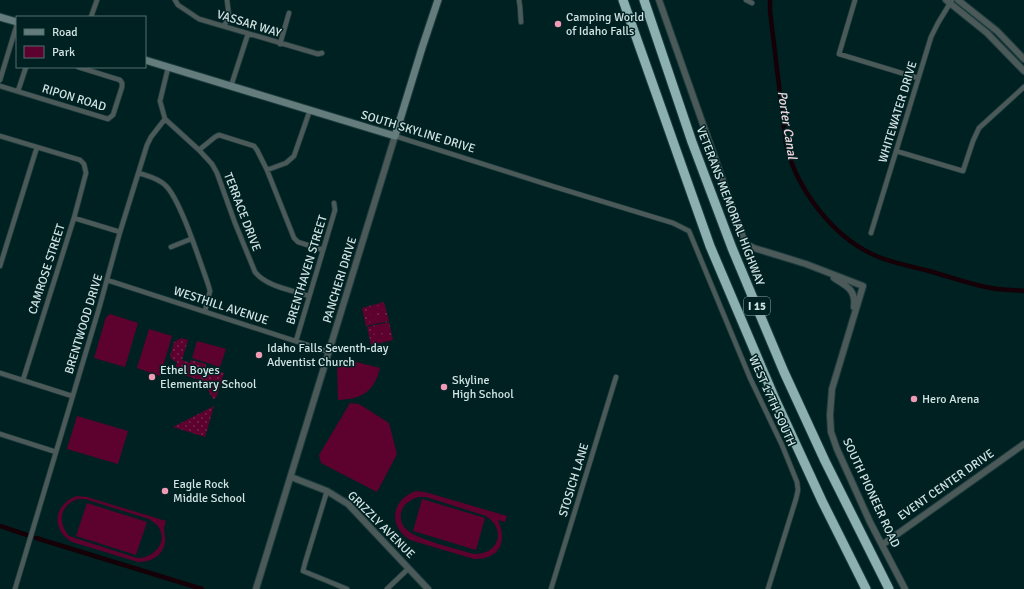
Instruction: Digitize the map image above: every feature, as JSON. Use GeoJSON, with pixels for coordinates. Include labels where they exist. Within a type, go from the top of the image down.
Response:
{"type":"FeatureCollection","features":[{"type":"Feature","properties":{"kind":"highway","name":"I 15"},"geometry":{"type":"LineString","coordinates":[[623,0],[713,253],[778,407],[822,501],[866,589]]}},
{"type":"Feature","properties":{"kind":"highway","name":"VETERANS MEMORIAL HIGHWAY"},"geometry":{"type":"LineString","coordinates":[[644,0],[692,142],[732,248],[784,372],[825,461],[889,589]]}},
{"type":"Feature","properties":{"kind":"main road","name":"PANCHERI DRIVE"},"geometry":{"type":"LineString","coordinates":[[395,136],[438,0]]}},
{"type":"Feature","properties":{"kind":"main road"},"geometry":{"type":"LineString","coordinates":[[0,17],[16,23]]}},
{"type":"Feature","properties":{"kind":"main road","name":"SOUTH SKYLINE DRIVE"},"geometry":{"type":"LineString","coordinates":[[146,60],[395,136]]}},
{"type":"Feature","properties":{"kind":"street"},"geometry":{"type":"LineString","coordinates":[[91,16],[97,0]]}},
{"type":"Feature","properties":{"kind":"street","name":"VASSAR WAY"},"geometry":{"type":"LineString","coordinates":[[175,0],[178,5],[199,19],[280,44],[318,54],[322,53]]}},
{"type":"Feature","properties":{"kind":"street"},"geometry":{"type":"LineString","coordinates":[[224,26],[229,16],[227,0]]}},
{"type":"Feature","properties":{"kind":"street"},"geometry":{"type":"LineString","coordinates":[[519,0],[520,22]]}},
{"type":"Feature","properties":{"kind":"street","name":"SOUTH PIONEER ROAD"},"geometry":{"type":"LineString","coordinates":[[659,0],[744,240],[748,245],[754,248],[824,271],[863,286],[832,389],[830,415],[832,432],[837,450],[870,522],[905,589]]}},
{"type":"Feature","properties":{"kind":"street"},"geometry":{"type":"LineString","coordinates":[[746,0],[752,3]]}},
{"type":"Feature","properties":{"kind":"street"},"geometry":{"type":"LineString","coordinates":[[856,0],[839,54],[918,78]]}},
{"type":"Feature","properties":{"kind":"street"},"geometry":{"type":"LineString","coordinates":[[958,0],[997,31],[1024,59]]}},
{"type":"Feature","properties":{"kind":"street"},"geometry":{"type":"LineString","coordinates":[[949,1],[987,33],[1024,71]]}},
{"type":"Feature","properties":{"kind":"street","name":"WHITEWATER DRIVE"},"geometry":{"type":"LineString","coordinates":[[870,233],[934,30],[949,1]]}},
{"type":"Feature","properties":{"kind":"street"},"geometry":{"type":"LineString","coordinates":[[280,44],[289,13]]}},
{"type":"Feature","properties":{"kind":"street"},"geometry":{"type":"LineString","coordinates":[[0,80],[16,26]]}},
{"type":"Feature","properties":{"kind":"street"},"geometry":{"type":"LineString","coordinates":[[231,86],[248,34]]}},
{"type":"Feature","properties":{"kind":"street"},"geometry":{"type":"LineString","coordinates":[[18,91],[26,68]]}},
{"type":"Feature","properties":{"kind":"street","name":"RIPON ROAD"},"geometry":{"type":"LineString","coordinates":[[0,86],[108,119],[111,118],[116,108],[122,83],[120,80],[81,68]]}},
{"type":"Feature","properties":{"kind":"street"},"geometry":{"type":"LineString","coordinates":[[165,119],[160,101],[168,68]]}},
{"type":"Feature","properties":{"kind":"street"},"geometry":{"type":"LineString","coordinates":[[896,151],[963,172],[972,141],[979,128],[1024,87]]}},
{"type":"Feature","properties":{"kind":"street"},"geometry":{"type":"LineString","coordinates":[[267,170],[286,163],[294,156],[310,110]]}},
{"type":"Feature","properties":{"kind":"street","name":"TERRACE DRIVE"},"geometry":{"type":"LineString","coordinates":[[165,119],[212,164],[217,173],[255,272],[266,281],[309,296]]}},
{"type":"Feature","properties":{"kind":"street","name":"BRENTWOOD DRIVE"},"geometry":{"type":"LineString","coordinates":[[15,589],[120,232],[151,137],[165,119]]}},
{"type":"Feature","properties":{"kind":"street"},"geometry":{"type":"LineString","coordinates":[[0,136],[37,147],[0,266]]}},
{"type":"Feature","properties":{"kind":"street"},"geometry":{"type":"LineString","coordinates":[[199,150],[214,137],[219,136],[254,146],[267,170],[294,238],[298,242],[323,250]]}},
{"type":"Feature","properties":{"kind":"street","name":"SOUTH SKYLINE DRIVE"},"geometry":{"type":"LineString","coordinates":[[395,136],[683,227]]}},
{"type":"Feature","properties":{"kind":"street","name":"PANCHERI DRIVE"},"geometry":{"type":"LineString","coordinates":[[256,589],[395,136]]}},
{"type":"Feature","properties":{"kind":"street","name":"CAMROSE STREET"},"geometry":{"type":"LineString","coordinates":[[22,380],[74,218],[86,173],[84,164],[80,160],[37,147]]}},
{"type":"Feature","properties":{"kind":"street"},"geometry":{"type":"LineString","coordinates":[[139,173],[156,179],[171,190],[179,207],[210,291],[205,311]]}},
{"type":"Feature","properties":{"kind":"street","name":"BRENTHAVEN STREET"},"geometry":{"type":"LineString","coordinates":[[296,341],[335,210],[334,203]]}},
{"type":"Feature","properties":{"kind":"street"},"geometry":{"type":"LineString","coordinates":[[74,218],[120,232]]}},
{"type":"Feature","properties":{"kind":"street","name":"WEST 17TH SOUTH"},"geometry":{"type":"LineString","coordinates":[[683,227],[689,231],[693,239],[750,378],[782,445],[797,482],[798,490],[796,499],[768,589]]}},
{"type":"Feature","properties":{"kind":"street"},"geometry":{"type":"LineString","coordinates":[[171,247],[191,239]]}},
{"type":"Feature","properties":{"kind":"street"},"geometry":{"type":"LineString","coordinates":[[824,271],[848,287],[853,293],[855,303],[854,318]]}},
{"type":"Feature","properties":{"kind":"street","name":"WESTHILL AVENUE"},"geometry":{"type":"LineString","coordinates":[[107,280],[329,352]]}},
{"type":"Feature","properties":{"kind":"street"},"geometry":{"type":"LineString","coordinates":[[0,373],[72,396]]}},
{"type":"Feature","properties":{"kind":"street","name":"STOSICH LANE"},"geometry":{"type":"LineString","coordinates":[[551,589],[616,377]]}},
{"type":"Feature","properties":{"kind":"street"},"geometry":{"type":"LineString","coordinates":[[0,434],[56,452]]}},
{"type":"Feature","properties":{"kind":"street","name":"EVENT CENTER DRIVE"},"geometry":{"type":"LineString","coordinates":[[882,545],[1024,444]]}},
{"type":"Feature","properties":{"kind":"street","name":"GRIZZLY AVENUE"},"geometry":{"type":"LineString","coordinates":[[291,477],[327,491],[348,504],[428,589]]}},
{"type":"Feature","properties":{"kind":"street"},"geometry":{"type":"LineString","coordinates":[[327,491],[304,563],[303,571],[348,589]]}},
{"type":"Feature","properties":{"kind":"street"},"geometry":{"type":"LineString","coordinates":[[387,589],[409,568]]}},
{"type":"Feature","properties":{"kind":"green space"},"geometry":{"type":"Polygon","coordinates":[[[384,302],[389,321],[366,326],[362,308],[384,302]]]}},
{"type":"Feature","properties":{"kind":"green space"},"geometry":{"type":"Polygon","coordinates":[[[382,305],[383,312],[368,315],[367,308],[382,305]]]}},
{"type":"Feature","properties":{"kind":"green space"},"geometry":{"type":"Polygon","coordinates":[[[110,314],[138,323],[125,367],[94,358],[106,317],[110,314]]]}},
{"type":"Feature","properties":{"kind":"green space"},"geometry":{"type":"Polygon","coordinates":[[[384,314],[385,321],[371,325],[369,318],[384,314]]]}},
{"type":"Feature","properties":{"kind":"green space"},"geometry":{"type":"Polygon","coordinates":[[[389,322],[393,340],[371,345],[367,327],[389,322]]]}},
{"type":"Feature","properties":{"kind":"green space"},"geometry":{"type":"Polygon","coordinates":[[[386,324],[387,331],[373,334],[371,327],[386,324]]]}},
{"type":"Feature","properties":{"kind":"green space"},"geometry":{"type":"Polygon","coordinates":[[[149,329],[172,336],[160,376],[137,368],[149,329]]]}},
{"type":"Feature","properties":{"kind":"green space"},"geometry":{"type":"Polygon","coordinates":[[[388,333],[389,340],[375,344],[373,337],[388,333]]]}},
{"type":"Feature","properties":{"kind":"green space"},"geometry":{"type":"Polygon","coordinates":[[[181,338],[188,340],[182,360],[190,363],[191,360],[206,364],[206,367],[224,373],[216,398],[213,399],[203,381],[174,372],[177,362],[172,360],[170,356],[174,342],[181,338]]]}},
{"type":"Feature","properties":{"kind":"green space"},"geometry":{"type":"Polygon","coordinates":[[[197,341],[226,349],[220,367],[192,358],[197,341]]]}},
{"type":"Feature","properties":{"kind":"green space"},"geometry":{"type":"Polygon","coordinates":[[[344,359],[380,368],[374,383],[366,393],[354,398],[338,400],[337,364],[344,359]]]}},
{"type":"Feature","properties":{"kind":"green space"},"geometry":{"type":"Polygon","coordinates":[[[350,403],[359,404],[389,423],[397,454],[377,492],[321,463],[319,455],[350,403]]]}},
{"type":"Feature","properties":{"kind":"green space"},"geometry":{"type":"Polygon","coordinates":[[[214,406],[205,437],[173,427],[214,406]]]}},
{"type":"Feature","properties":{"kind":"green space"},"geometry":{"type":"Polygon","coordinates":[[[77,416],[128,431],[118,464],[67,449],[77,416]]]}},
{"type":"Feature","properties":{"kind":"green space"},"geometry":{"type":"Polygon","coordinates":[[[416,491],[425,492],[507,516],[505,522],[498,520],[502,536],[499,548],[490,556],[483,559],[474,559],[410,540],[398,528],[395,520],[397,506],[408,495],[416,491]],[[426,497],[415,498],[403,507],[401,520],[407,530],[419,537],[474,554],[483,553],[494,546],[498,534],[493,522],[486,516],[426,497]]]}},
{"type":"Feature","properties":{"kind":"green space"},"geometry":{"type":"Polygon","coordinates":[[[77,496],[87,497],[166,521],[164,527],[165,543],[161,552],[151,560],[138,562],[72,542],[65,537],[58,524],[60,511],[63,505],[77,496]],[[78,499],[67,505],[62,514],[63,525],[69,536],[137,558],[149,556],[158,548],[161,543],[161,531],[157,525],[149,519],[85,499],[78,499]]]}},
{"type":"Feature","properties":{"kind":"green space"},"geometry":{"type":"Polygon","coordinates":[[[422,499],[485,518],[476,550],[413,531],[422,499]]]}},
{"type":"Feature","properties":{"kind":"green space"},"geometry":{"type":"Polygon","coordinates":[[[87,503],[147,522],[136,555],[76,536],[87,503]]]}},
{"type":"Feature","properties":{"kind":"waterway","name":"Porter Canal"},"geometry":{"type":"LineString","coordinates":[[770,0],[770,11],[786,144],[798,177],[818,209],[830,223],[859,247],[887,260],[980,286],[1024,291]]}},
{"type":"Feature","properties":{"kind":"waterway"},"geometry":{"type":"LineString","coordinates":[[0,526],[27,535]]}},
{"type":"Feature","properties":{"kind":"waterway"},"geometry":{"type":"LineString","coordinates":[[36,538],[202,589]]}},
{"type":"Feature","properties":{"kind":"place","name":"Camping World of Idaho Falls"},"geometry":{"type":"Point","coordinates":[558,24]}},
{"type":"Feature","properties":{"kind":"place","name":"Idaho Falls Seventh-day Adventist Church"},"geometry":{"type":"Point","coordinates":[259,355]}},
{"type":"Feature","properties":{"kind":"place","name":"Ethel Boyes Elementary School"},"geometry":{"type":"Point","coordinates":[152,377]}},
{"type":"Feature","properties":{"kind":"place","name":"Skyline High School"},"geometry":{"type":"Point","coordinates":[444,387]}},
{"type":"Feature","properties":{"kind":"place","name":"Hero Arena"},"geometry":{"type":"Point","coordinates":[914,399]}},
{"type":"Feature","properties":{"kind":"place","name":"Eagle Rock Middle School"},"geometry":{"type":"Point","coordinates":[165,491]}}]}
